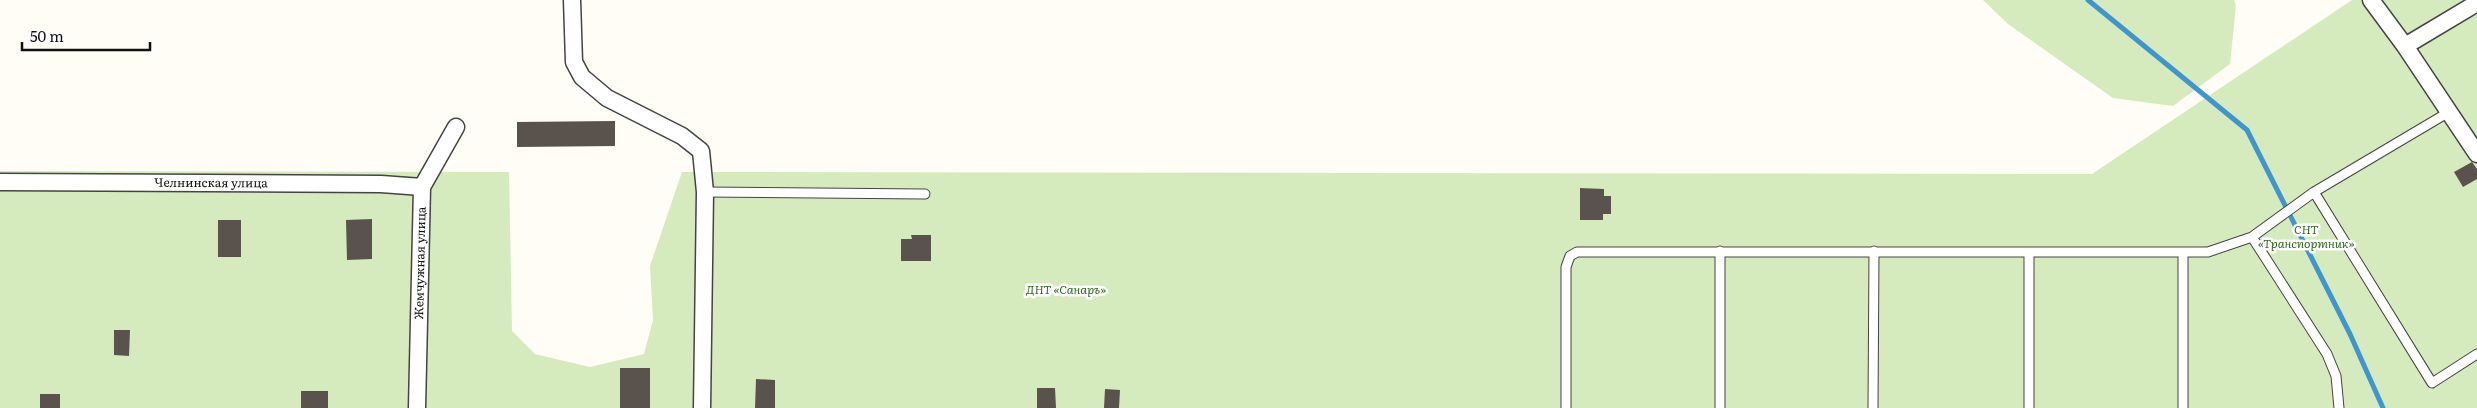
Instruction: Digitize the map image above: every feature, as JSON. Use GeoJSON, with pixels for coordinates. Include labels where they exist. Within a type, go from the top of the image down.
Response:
{"type":"FeatureCollection","features":[{"type":"Feature","properties":{"kind":"street"},"geometry":{"type":"LineString","coordinates":[[572,0],[574,62],[582,77],[607,98],[682,136],[701,151],[704,192],[702,408]]}},
{"type":"Feature","properties":{"kind":"street"},"geometry":{"type":"LineString","coordinates":[[2371,0],[2405,46],[2477,154]]}},
{"type":"Feature","properties":{"kind":"street"},"geometry":{"type":"LineString","coordinates":[[2405,46],[2477,2]]}},
{"type":"Feature","properties":{"kind":"street","name":"Жемчужная улица"},"geometry":{"type":"LineString","coordinates":[[417,408],[422,187],[456,127]]}},
{"type":"Feature","properties":{"kind":"street","name":"Челнинская улица"},"geometry":{"type":"LineString","coordinates":[[0,182],[381,184],[422,187]]}},
{"type":"Feature","properties":{"kind":"lane"},"geometry":{"type":"LineString","coordinates":[[1566,408],[1566,267],[1570,256],[1576,252],[2208,252],[2252,237],[2314,192],[2450,112]]}},
{"type":"Feature","properties":{"kind":"lane"},"geometry":{"type":"LineString","coordinates":[[704,192],[924,194]]}},
{"type":"Feature","properties":{"kind":"lane"},"geometry":{"type":"LineString","coordinates":[[2314,192],[2432,383],[2477,354]]}},
{"type":"Feature","properties":{"kind":"lane"},"geometry":{"type":"LineString","coordinates":[[2252,237],[2328,354],[2336,376],[2339,408]]}},
{"type":"Feature","properties":{"kind":"lane"},"geometry":{"type":"LineString","coordinates":[[1720,251],[1720,408]]}},
{"type":"Feature","properties":{"kind":"lane"},"geometry":{"type":"LineString","coordinates":[[1874,252],[1874,408]]}},
{"type":"Feature","properties":{"kind":"lane"},"geometry":{"type":"LineString","coordinates":[[2029,252],[2029,408]]}},
{"type":"Feature","properties":{"kind":"lane"},"geometry":{"type":"LineString","coordinates":[[2183,253],[2183,408]]}},
{"type":"Feature","properties":{"kind":"green space"},"geometry":{"type":"Polygon","coordinates":[[[1983,0],[2234,0],[2236,6],[2230,64],[2173,106],[2113,98],[2008,24],[1983,0]]]}},
{"type":"Feature","properties":{"kind":"green space"},"geometry":{"type":"Polygon","coordinates":[[[2352,0],[2477,0],[2477,408],[0,408],[0,171],[509,172],[512,331],[535,354],[590,367],[644,354],[653,320],[650,266],[682,172],[2092,174],[2352,0]]]}},
{"type":"Feature","properties":{"kind":"building"},"geometry":{"type":"Polygon","coordinates":[[[615,121],[615,146],[517,147],[517,122],[615,121]]]}},
{"type":"Feature","properties":{"kind":"building"},"geometry":{"type":"Polygon","coordinates":[[[2472,162],[2477,169],[2477,179],[2463,187],[2454,172],[2472,162]]]}},
{"type":"Feature","properties":{"kind":"building"},"geometry":{"type":"Polygon","coordinates":[[[1580,188],[1604,189],[1604,196],[1611,196],[1611,214],[1603,214],[1603,220],[1580,220],[1580,188]]]}},
{"type":"Feature","properties":{"kind":"building"},"geometry":{"type":"Polygon","coordinates":[[[372,219],[372,259],[347,260],[346,220],[372,219]]]}},
{"type":"Feature","properties":{"kind":"building"},"geometry":{"type":"Polygon","coordinates":[[[218,220],[241,220],[241,257],[218,257],[218,220]]]}},
{"type":"Feature","properties":{"kind":"building"},"geometry":{"type":"Polygon","coordinates":[[[911,235],[931,235],[931,261],[901,261],[901,239],[912,239],[911,235]]]}},
{"type":"Feature","properties":{"kind":"building"},"geometry":{"type":"Polygon","coordinates":[[[114,330],[130,330],[129,356],[114,355],[114,330]]]}},
{"type":"Feature","properties":{"kind":"building"},"geometry":{"type":"Polygon","coordinates":[[[620,368],[650,368],[650,408],[620,408],[620,368]]]}},
{"type":"Feature","properties":{"kind":"building"},"geometry":{"type":"Polygon","coordinates":[[[756,379],[775,380],[775,408],[755,408],[756,379]]]}},
{"type":"Feature","properties":{"kind":"building"},"geometry":{"type":"Polygon","coordinates":[[[1037,388],[1055,388],[1056,408],[1037,408],[1037,388]]]}},
{"type":"Feature","properties":{"kind":"building"},"geometry":{"type":"Polygon","coordinates":[[[1105,389],[1120,390],[1119,408],[1104,408],[1105,389]]]}},
{"type":"Feature","properties":{"kind":"building"},"geometry":{"type":"Polygon","coordinates":[[[301,391],[328,391],[328,408],[301,408],[301,391]]]}},
{"type":"Feature","properties":{"kind":"building"},"geometry":{"type":"Polygon","coordinates":[[[40,394],[60,394],[60,408],[40,408],[40,394]]]}},
{"type":"Feature","properties":{"kind":"waterway"},"geometry":{"type":"LineString","coordinates":[[2088,0],[2247,130],[2350,334],[2383,408]]}},
{"type":"Feature","properties":{"kind":"park label","name":"СНТ «Транспортник»"},"geometry":{"type":"Point","coordinates":[2306,237]}},
{"type":"Feature","properties":{"kind":"park label","name":"ДНТ «Санаръ»"},"geometry":{"type":"Point","coordinates":[1066,290]}}]}
